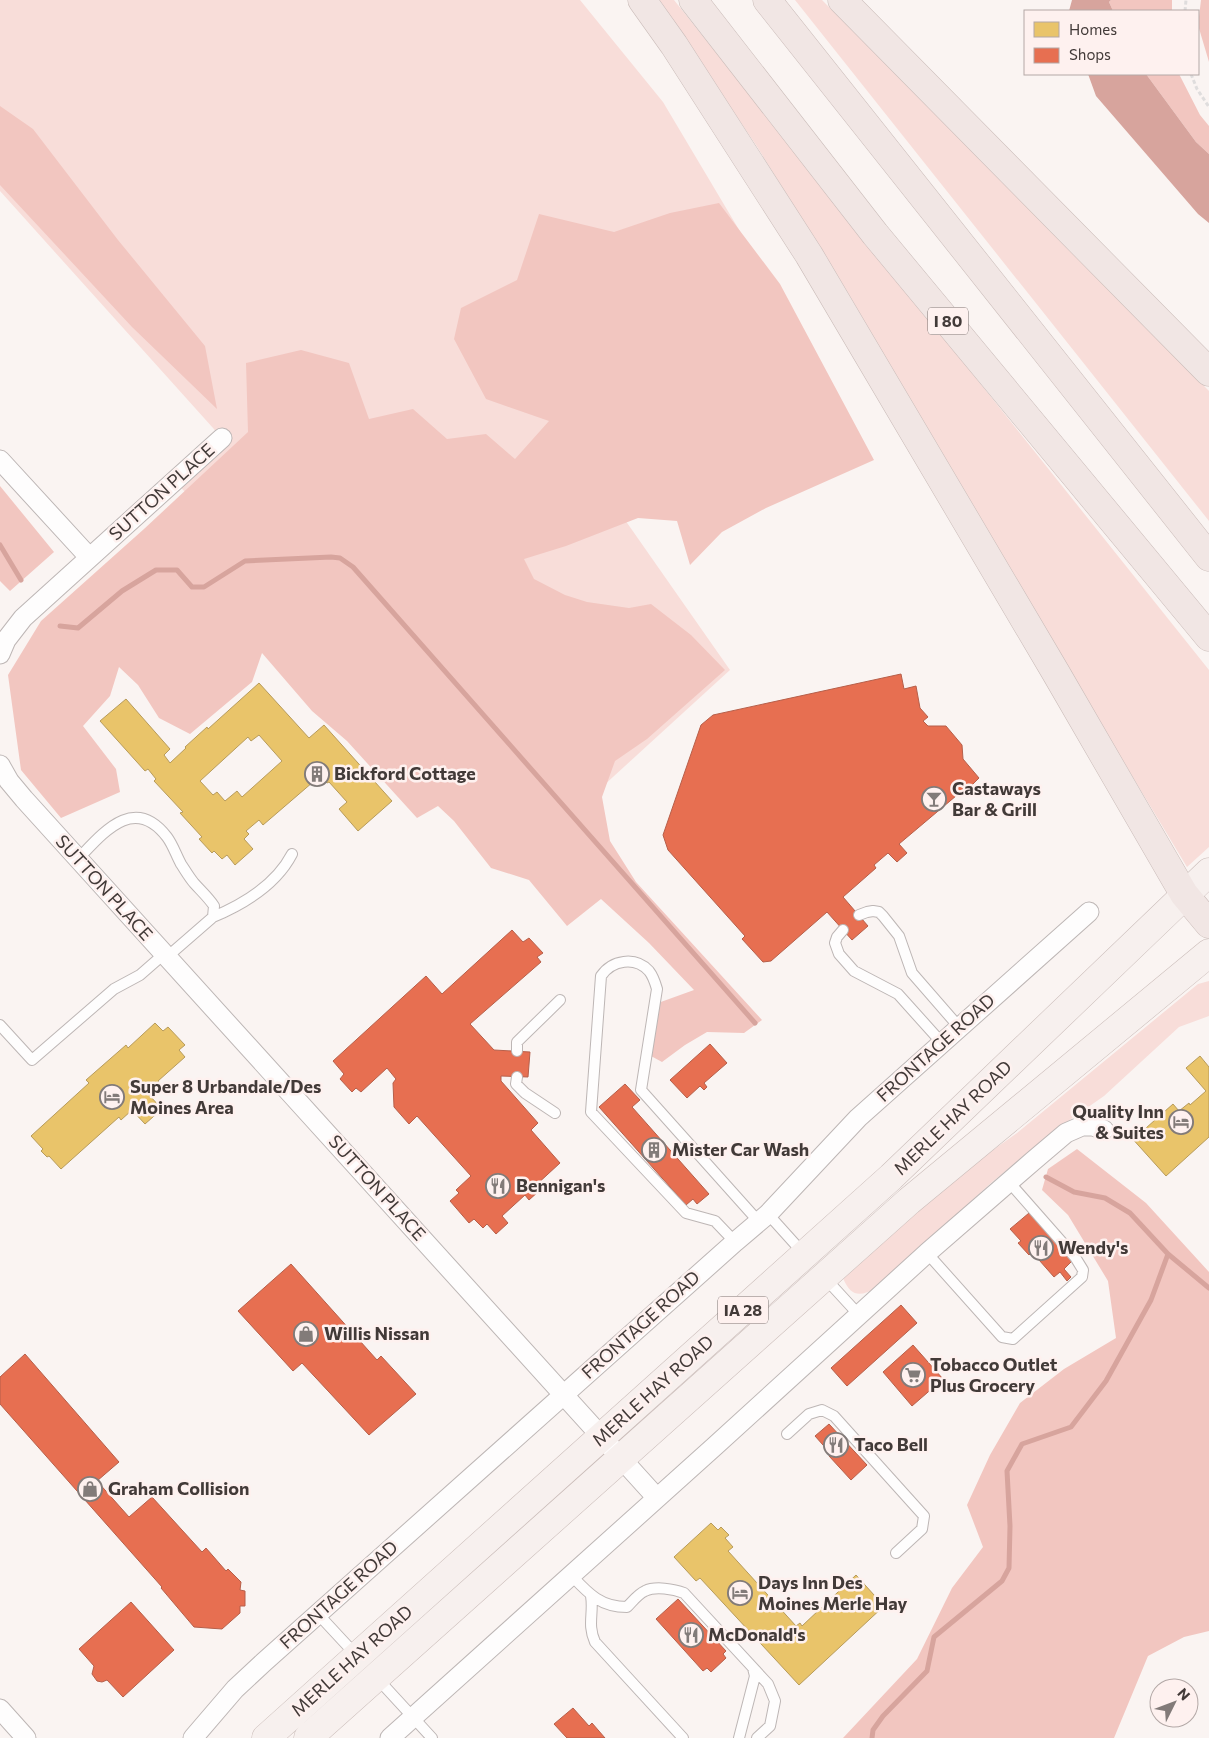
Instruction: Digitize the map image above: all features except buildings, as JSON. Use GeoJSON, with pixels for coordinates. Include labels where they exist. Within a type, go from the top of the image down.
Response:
{"type":"FeatureCollection","features":[{"type":"Feature","properties":{"kind":"highway"},"geometry":{"type":"LineString","coordinates":[[642,0],[674,45],[809,255],[1184,894],[1209,924]]}},
{"type":"Feature","properties":{"kind":"highway","name":"I 80"},"geometry":{"type":"LineString","coordinates":[[694,0],[875,234],[1209,637]]}},
{"type":"Feature","properties":{"kind":"highway"},"geometry":{"type":"LineString","coordinates":[[767,0],[1209,556]]}},
{"type":"Feature","properties":{"kind":"highway"},"geometry":{"type":"LineString","coordinates":[[842,0],[1209,372]]}},
{"type":"Feature","properties":{"kind":"main road","name":"MERLE HAY ROAD"},"geometry":{"type":"LineString","coordinates":[[308,1738],[366,1666],[602,1437],[891,1177],[1209,872]]}},
{"type":"Feature","properties":{"kind":"main road","name":"MERLE HAY ROAD"},"geometry":{"type":"LineString","coordinates":[[266,1738],[366,1666],[622,1459],[909,1201],[1209,954]]}},
{"type":"Feature","properties":{"kind":"street","name":"SUTTON PLACE"},"geometry":{"type":"LineString","coordinates":[[0,654],[6,640],[23,618],[222,438]]}},
{"type":"Feature","properties":{"kind":"street"},"geometry":{"type":"LineString","coordinates":[[0,460],[89,557]]}},
{"type":"Feature","properties":{"kind":"street","name":"SUTTON PLACE"},"geometry":{"type":"LineString","coordinates":[[0,765],[8,780],[24,799],[657,1498]]}},
{"type":"Feature","properties":{"kind":"street","name":"FRONTAGE ROAD"},"geometry":{"type":"LineString","coordinates":[[193,1738],[235,1689],[764,1218],[858,1118],[1089,912]]}},
{"type":"Feature","properties":{"kind":"street"},"geometry":{"type":"LineString","coordinates":[[390,1738],[927,1253],[1066,1133],[1082,1126],[1093,1126],[1104,1130]]}},
{"type":"Feature","properties":{"kind":"street"},"geometry":{"type":"LineString","coordinates":[[0,1710],[26,1738]]}},
{"type":"Feature","properties":{"kind":"lane"},"geometry":{"type":"LineString","coordinates":[[78,859],[115,824],[131,818],[144,819],[159,827],[169,838],[194,883],[214,906],[213,917]]}},
{"type":"Feature","properties":{"kind":"lane"},"geometry":{"type":"LineString","coordinates":[[0,1024],[32,1060],[114,989],[140,975],[213,917],[248,900],[285,867],[292,854]]}},
{"type":"Feature","properties":{"kind":"lane"},"geometry":{"type":"LineString","coordinates":[[859,915],[873,911],[879,912],[883,916],[899,936],[912,974],[959,1027]]}},
{"type":"Feature","properties":{"kind":"lane"},"geometry":{"type":"LineString","coordinates":[[843,930],[835,943],[839,954],[854,971],[898,994],[942,1043]]}},
{"type":"Feature","properties":{"kind":"lane"},"geometry":{"type":"LineString","coordinates":[[735,1242],[715,1221],[686,1213],[591,1112],[601,976],[606,969],[620,962],[631,962],[642,966],[652,975],[657,988],[641,1090],[764,1218],[805,1255]]}},
{"type":"Feature","properties":{"kind":"lane"},"geometry":{"type":"LineString","coordinates":[[517,1051],[517,1042],[560,1000]]}},
{"type":"Feature","properties":{"kind":"lane"},"geometry":{"type":"LineString","coordinates":[[517,1076],[516,1084],[525,1093],[555,1113]]}},
{"type":"Feature","properties":{"kind":"lane"},"geometry":{"type":"LineString","coordinates":[[927,1253],[1002,1337],[1013,1339],[1082,1278],[1083,1270],[1075,1257],[1009,1182]]}},
{"type":"Feature","properties":{"kind":"lane"},"geometry":{"type":"LineString","coordinates":[[825,1277],[858,1315]]}},
{"type":"Feature","properties":{"kind":"lane"},"geometry":{"type":"LineString","coordinates":[[787,1434],[809,1414],[822,1410],[834,1416],[924,1516],[922,1529],[896,1553]]}},
{"type":"Feature","properties":{"kind":"lane"},"geometry":{"type":"LineString","coordinates":[[571,1575],[591,1596],[612,1605],[627,1607],[643,1591],[651,1589],[677,1590],[684,1593],[768,1684],[775,1701],[770,1726],[757,1738]]}},
{"type":"Feature","properties":{"kind":"lane"},"geometry":{"type":"LineString","coordinates":[[591,1596],[590,1624],[595,1642],[683,1738]]}},
{"type":"Feature","properties":{"kind":"lane"},"geometry":{"type":"LineString","coordinates":[[318,1614],[432,1738]]}},
{"type":"Feature","properties":{"kind":"lane"},"geometry":{"type":"LineString","coordinates":[[740,1738],[755,1676],[753,1667]]}},
{"type":"Feature","properties":{"kind":"path"},"geometry":{"type":"LineString","coordinates":[[1191,75],[1197,89],[1209,107]]}},
{"type":"Feature","properties":{"kind":"shaded area"},"geometry":{"type":"Polygon","coordinates":[[[0,0],[580,0],[663,102],[785,307],[595,477],[730,670],[520,862],[175,481],[222,438],[0,191],[0,0]]]}},
{"type":"Feature","properties":{"kind":"shaded area"},"geometry":{"type":"Polygon","coordinates":[[[658,0],[674,0],[1209,670],[1209,847],[1187,867],[1049,638],[848,293],[756,145],[658,0]]]}},
{"type":"Feature","properties":{"kind":"shaded area"},"geometry":{"type":"Polygon","coordinates":[[[795,0],[822,0],[1209,391],[1209,521],[795,0]]]}},
{"type":"Feature","properties":{"kind":"shaded area"},"geometry":{"type":"Polygon","coordinates":[[[1072,0],[1111,0],[1109,2],[1113,10],[1069,10],[1072,0]]]}},
{"type":"Feature","properties":{"kind":"shaded area"},"geometry":{"type":"Polygon","coordinates":[[[1111,0],[1172,0],[1172,10],[1113,10],[1109,2],[1111,0]]]}},
{"type":"Feature","properties":{"kind":"shaded area"},"geometry":{"type":"Polygon","coordinates":[[[1201,0],[1209,0],[1209,62],[1199,28],[1201,0]]]}},
{"type":"Feature","properties":{"kind":"shaded area"},"geometry":{"type":"Polygon","coordinates":[[[1088,75],[1147,75],[1196,142],[1209,154],[1209,223],[1198,214],[1096,96],[1088,75]]]}},
{"type":"Feature","properties":{"kind":"shaded area"},"geometry":{"type":"Polygon","coordinates":[[[1147,75],[1180,75],[1200,115],[1209,126],[1209,154],[1196,142],[1147,75]]]}},
{"type":"Feature","properties":{"kind":"shaded area"},"geometry":{"type":"Polygon","coordinates":[[[0,106],[33,129],[118,240],[205,346],[217,409],[132,327],[0,185],[0,106]]]}},
{"type":"Feature","properties":{"kind":"shaded area"},"geometry":{"type":"Polygon","coordinates":[[[719,203],[780,284],[874,460],[766,508],[722,532],[690,565],[677,521],[638,518],[566,546],[524,559],[534,579],[565,595],[587,602],[629,608],[651,604],[691,635],[725,670],[647,739],[615,761],[602,797],[610,841],[636,882],[762,1020],[744,1033],[707,1032],[662,1062],[651,1056],[658,1003],[694,990],[649,943],[601,899],[567,926],[529,880],[491,868],[454,821],[438,806],[417,818],[347,741],[312,711],[262,653],[252,682],[190,734],[159,718],[138,685],[119,667],[110,696],[83,726],[116,769],[120,792],[61,818],[21,770],[8,675],[41,621],[144,529],[248,432],[246,363],[301,350],[349,363],[369,419],[413,409],[447,439],[486,434],[515,459],[549,421],[486,399],[454,339],[461,308],[517,280],[539,214],[614,232],[670,213],[719,203]]]}},
{"type":"Feature","properties":{"kind":"shaded area"},"geometry":{"type":"Polygon","coordinates":[[[0,486],[54,552],[10,591],[0,581],[0,486]]]}},
{"type":"Feature","properties":{"kind":"shaded area"},"geometry":{"type":"Polygon","coordinates":[[[1209,981],[1209,1016],[1179,1027],[1104,1096],[1054,1131],[991,1183],[876,1288],[861,1294],[856,1294],[849,1289],[843,1278],[847,1267],[924,1199],[1017,1133],[1198,984],[1209,981]]]}},
{"type":"Feature","properties":{"kind":"shaded area"},"geometry":{"type":"Polygon","coordinates":[[[1077,1149],[1146,1203],[1209,1272],[1209,1631],[1184,1637],[1148,1656],[1114,1738],[843,1738],[917,1659],[952,1588],[983,1547],[967,1505],[990,1455],[1020,1403],[1064,1369],[1116,1338],[1108,1281],[1068,1215],[1042,1190],[1048,1169],[1077,1149]]]}},
{"type":"Feature","properties":{"kind":"waterway"},"geometry":{"type":"LineString","coordinates":[[0,545],[21,580]]}},
{"type":"Feature","properties":{"kind":"waterway"},"geometry":{"type":"LineString","coordinates":[[60,626],[78,628],[122,591],[156,570],[177,570],[192,587],[204,587],[245,561],[340,558],[353,567],[755,1023]]}},
{"type":"Feature","properties":{"kind":"waterway"},"geometry":{"type":"LineString","coordinates":[[1046,1177],[1074,1192],[1105,1198],[1130,1213],[1168,1254],[1209,1288]]}},
{"type":"Feature","properties":{"kind":"waterway"},"geometry":{"type":"LineString","coordinates":[[872,1738],[873,1730],[883,1716],[927,1671],[934,1637],[1002,1581],[1009,1568],[1010,1526],[1007,1471],[1022,1444],[1071,1427],[1106,1381],[1151,1300],[1168,1254]]}},
{"type":"Feature","properties":{"kind":"place","name":"Bickford Cottage"},"geometry":{"type":"Point","coordinates":[317,774]}},
{"type":"Feature","properties":{"kind":"place","name":"Castaways Bar & Grill"},"geometry":{"type":"Point","coordinates":[934,799]}},
{"type":"Feature","properties":{"kind":"place","name":"Super 8 Urbandale/Des Moines Area"},"geometry":{"type":"Point","coordinates":[112,1097]}},
{"type":"Feature","properties":{"kind":"place","name":"Quality Inn & Suites"},"geometry":{"type":"Point","coordinates":[1181,1122]}},
{"type":"Feature","properties":{"kind":"place","name":"Mister Car Wash"},"geometry":{"type":"Point","coordinates":[654,1150]}},
{"type":"Feature","properties":{"kind":"place","name":"Bennigan's"},"geometry":{"type":"Point","coordinates":[498,1186]}},
{"type":"Feature","properties":{"kind":"place","name":"Wendy's"},"geometry":{"type":"Point","coordinates":[1041,1248]}},
{"type":"Feature","properties":{"kind":"place","name":"Willis Nissan"},"geometry":{"type":"Point","coordinates":[306,1334]}},
{"type":"Feature","properties":{"kind":"place","name":"Tobacco Outlet Plus Grocery"},"geometry":{"type":"Point","coordinates":[913,1375]}},
{"type":"Feature","properties":{"kind":"place","name":"Taco Bell"},"geometry":{"type":"Point","coordinates":[836,1445]}},
{"type":"Feature","properties":{"kind":"place","name":"Graham Collision"},"geometry":{"type":"Point","coordinates":[90,1489]}},
{"type":"Feature","properties":{"kind":"place","name":"Days Inn Des Moines Merle Hay"},"geometry":{"type":"Point","coordinates":[740,1593]}},
{"type":"Feature","properties":{"kind":"place","name":"McDonald's"},"geometry":{"type":"Point","coordinates":[691,1635]}}]}
